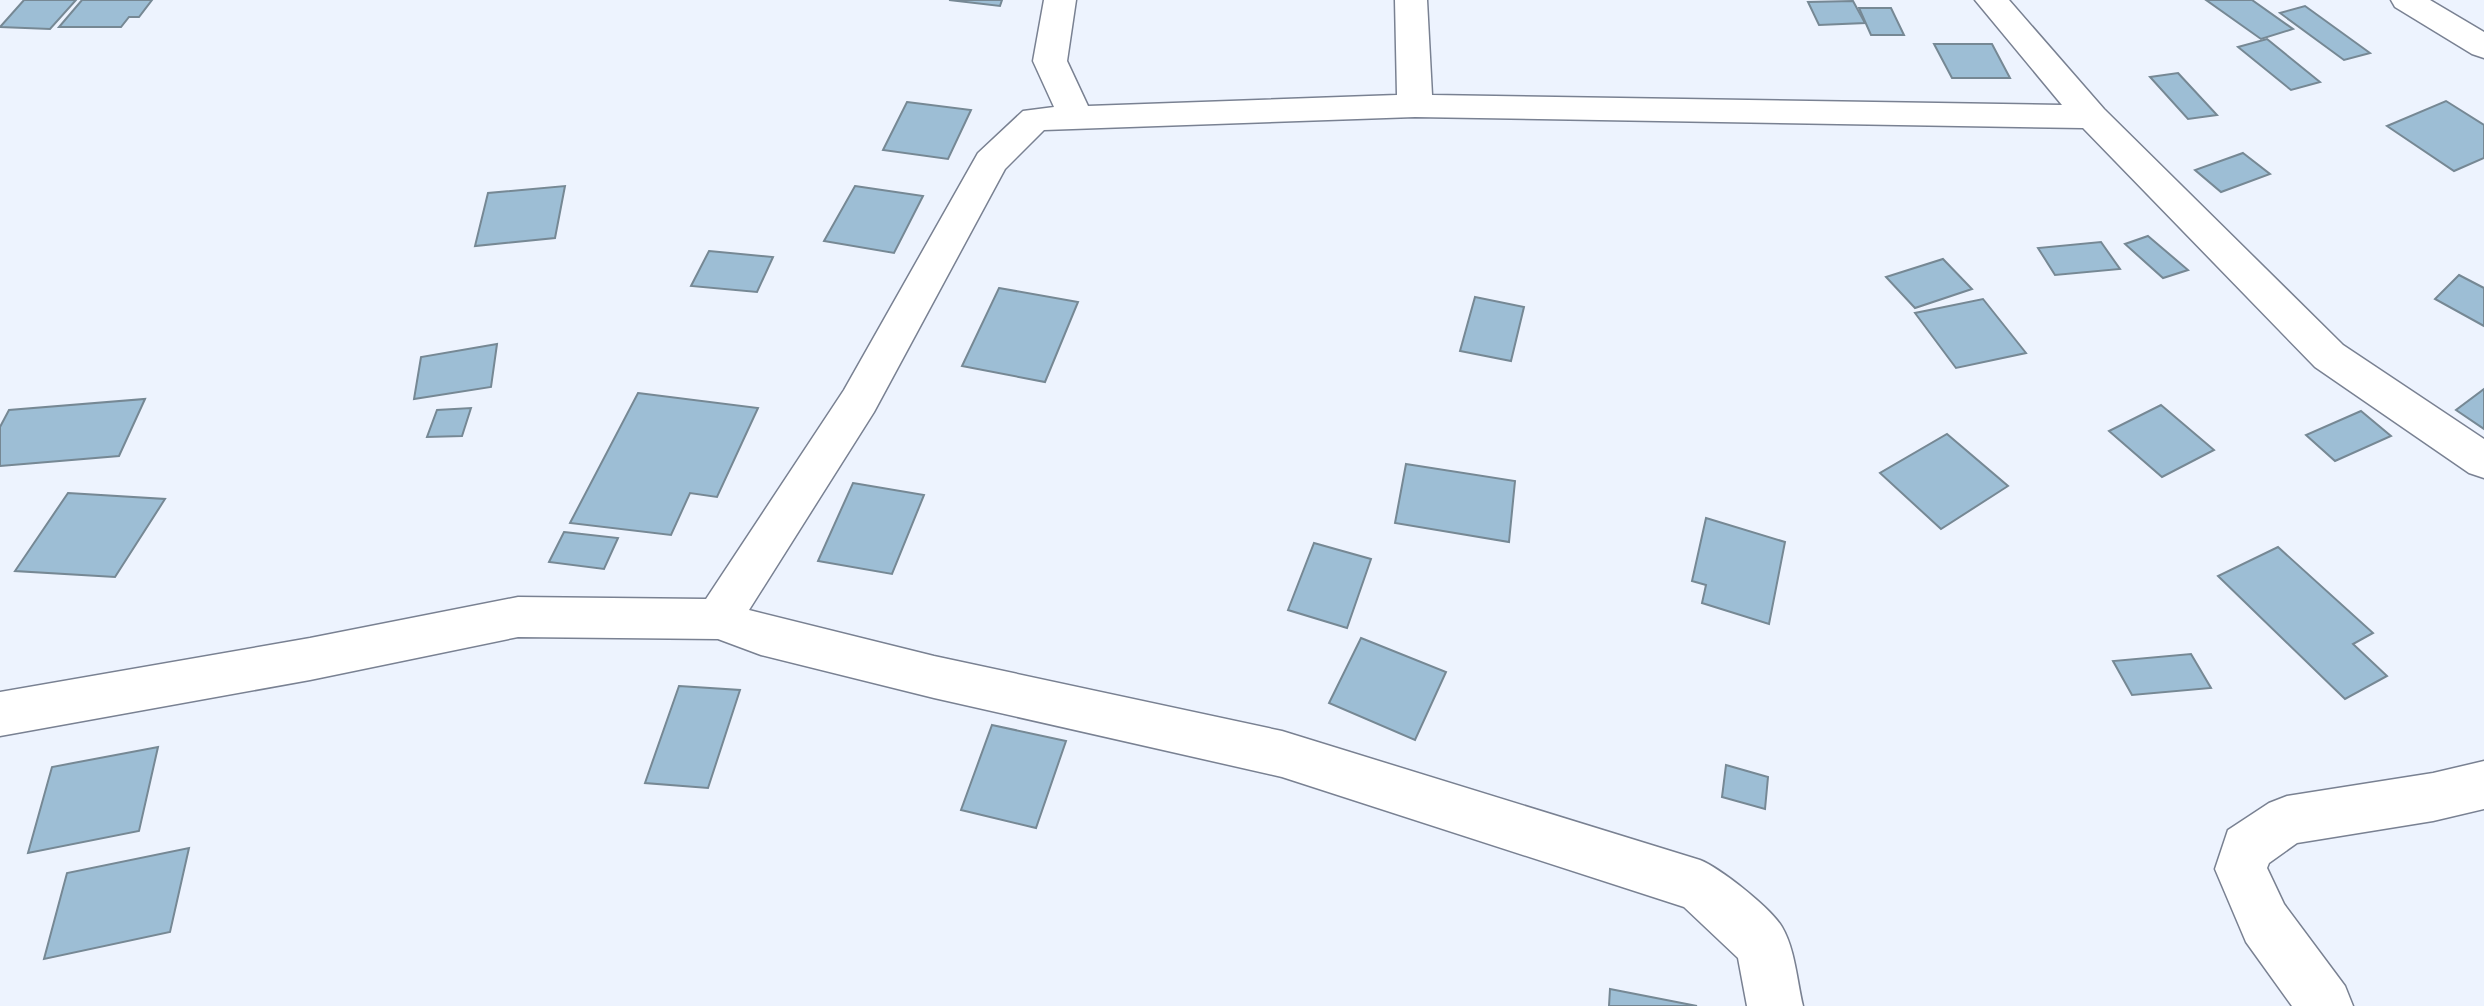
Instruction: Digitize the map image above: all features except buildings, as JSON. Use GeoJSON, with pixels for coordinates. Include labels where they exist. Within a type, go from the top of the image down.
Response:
{"type":"FeatureCollection","features":[{"type":"Feature","properties":{"kind":"street"},"geometry":{"type":"LineString","coordinates":[[1060,0],[1050,61],[1075,115]]}},
{"type":"Feature","properties":{"kind":"street"},"geometry":{"type":"LineString","coordinates":[[1411,0],[1415,106]]}},
{"type":"Feature","properties":{"kind":"street"},"geometry":{"type":"LineString","coordinates":[[1991,0],[2092,117],[2329,356],[2484,461]]}},
{"type":"Feature","properties":{"kind":"street"},"geometry":{"type":"LineString","coordinates":[[2407,0],[2484,47]]}},
{"type":"Feature","properties":{"kind":"street"},"geometry":{"type":"LineString","coordinates":[[718,619],[859,401],[991,162],[1035,119],[1075,115],[1415,106],[2092,117]]}},
{"type":"Feature","properties":{"kind":"street"},"geometry":{"type":"LineString","coordinates":[[0,714],[310,659],[518,617],[718,619],[761,634],[934,677],[1282,754],[1700,886],[1762,944],[1775,1006]]}},
{"type":"Feature","properties":{"kind":"street"},"geometry":{"type":"LineString","coordinates":[[2325,1006],[2265,923],[2241,869],[2246,848],[2287,820],[2433,797],[2484,785]]}}]}
